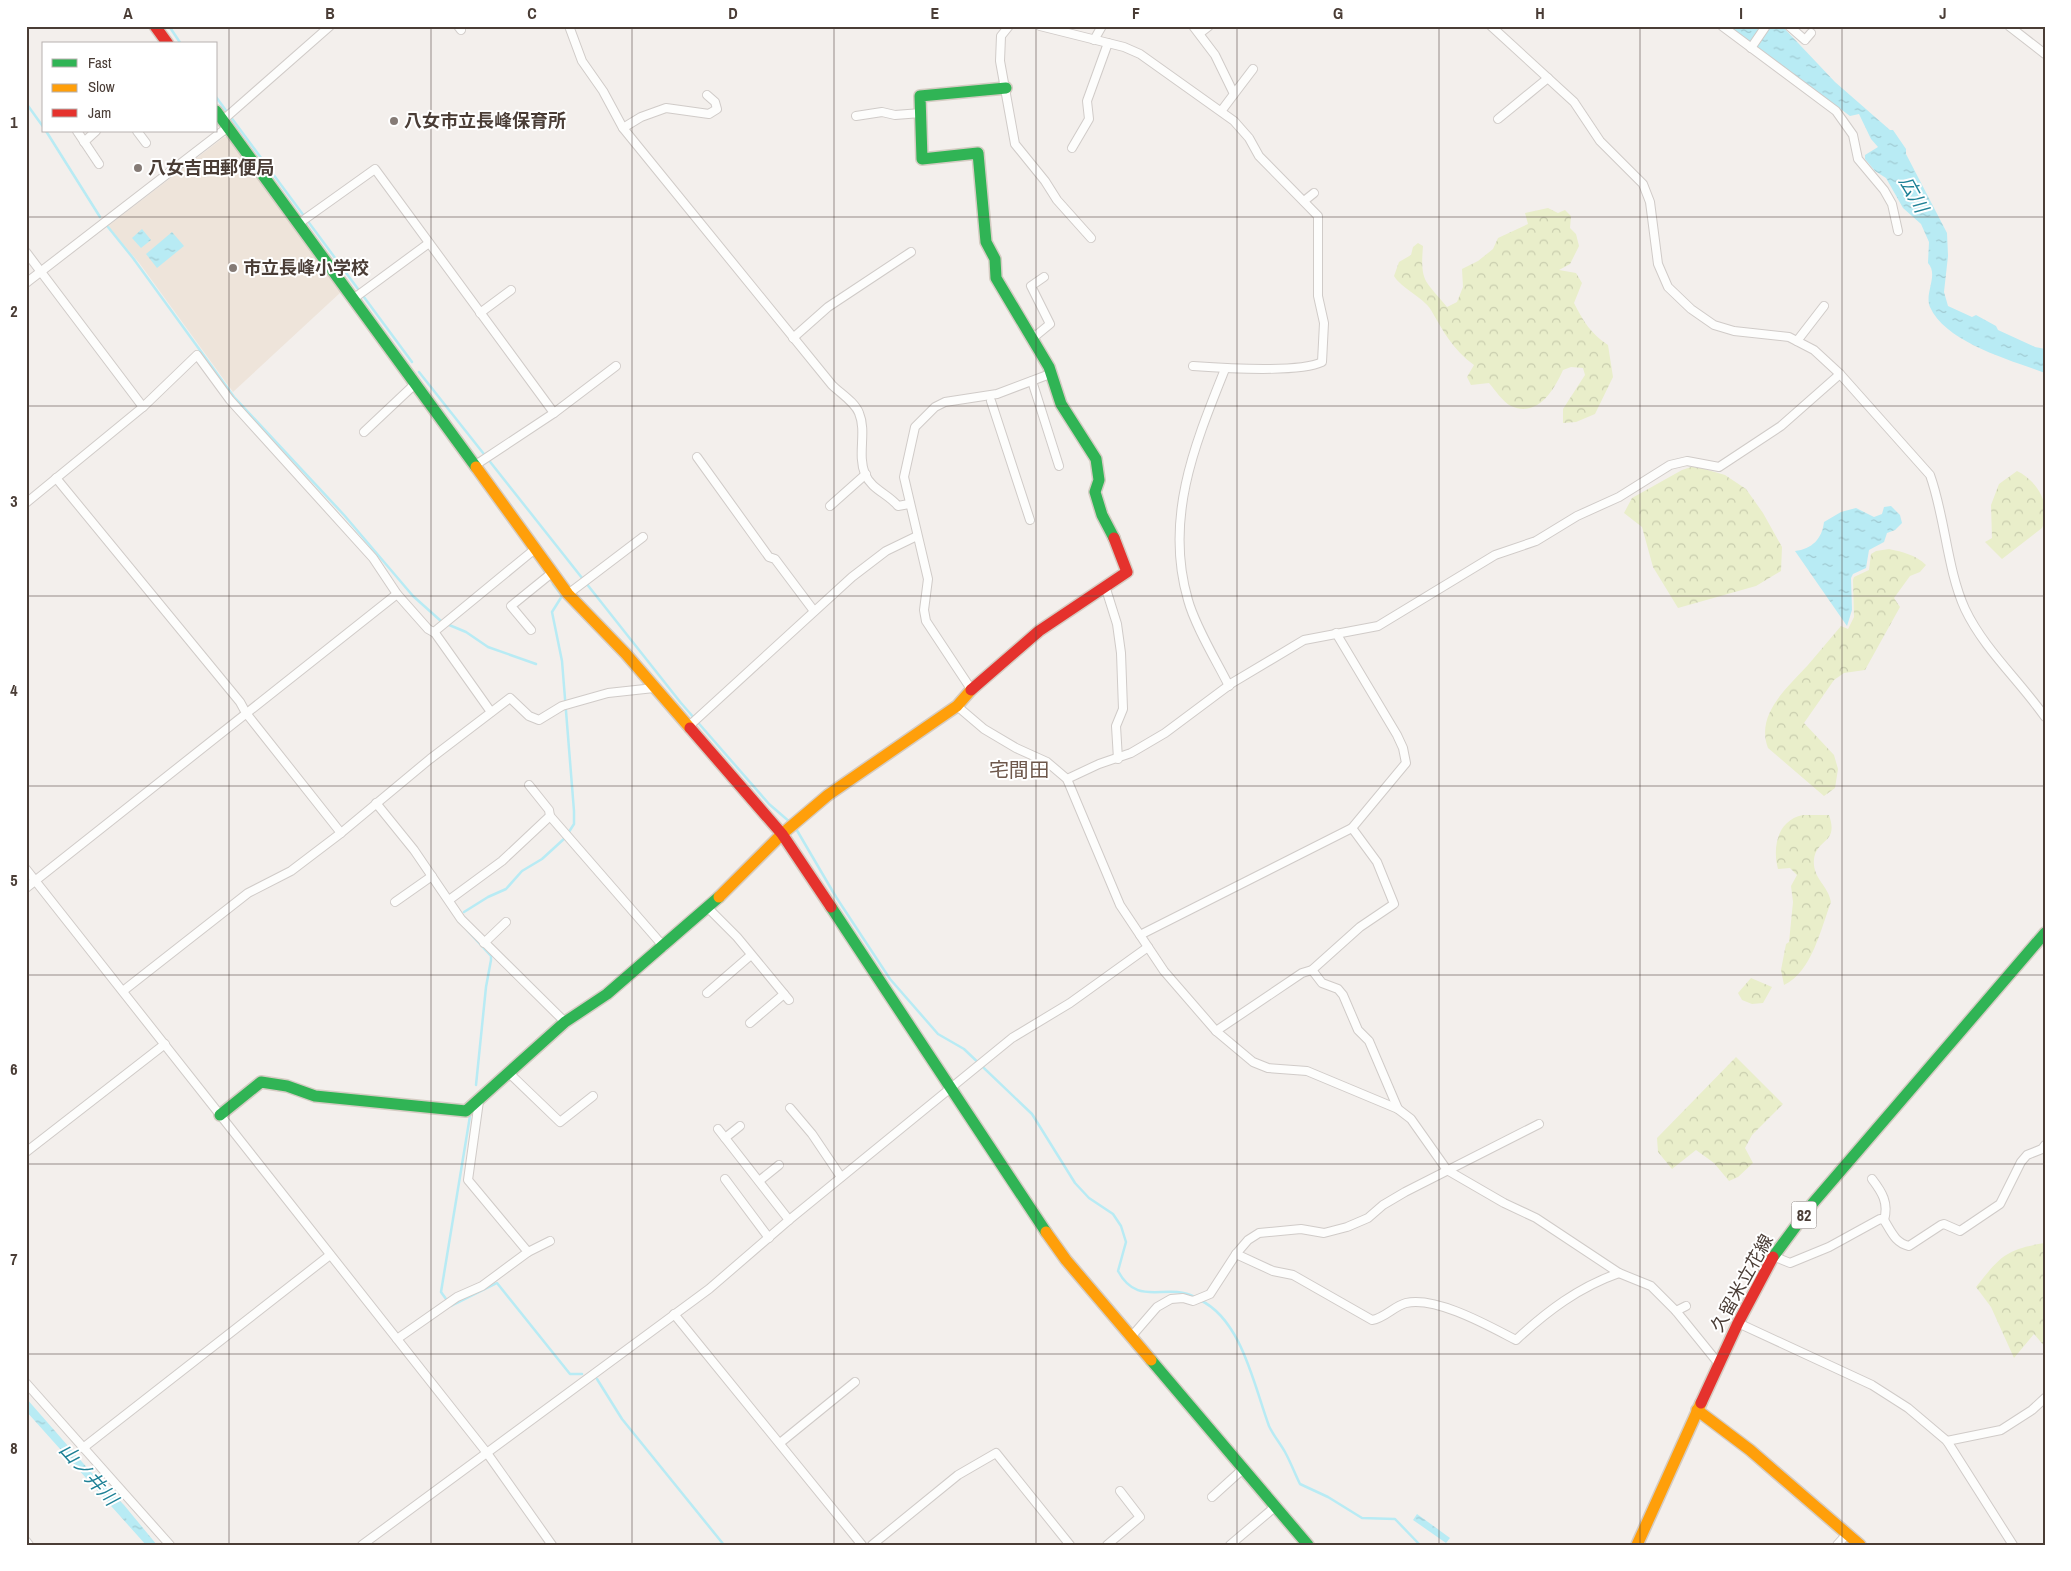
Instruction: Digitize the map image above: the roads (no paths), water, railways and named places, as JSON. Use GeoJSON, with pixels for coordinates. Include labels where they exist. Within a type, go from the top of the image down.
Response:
{"type":"FeatureCollection","features":[{"type":"Feature","properties":{"kind":"street"},"geometry":{"type":"LineString","coordinates":[[155,26],[167,42]]}},
{"type":"Feature","properties":{"kind":"street"},"geometry":{"type":"LineString","coordinates":[[330,26],[222,119],[568,594],[626,654],[654,688],[785,831],[951,1090],[1038,1221],[1091,1291],[1308,1545]]}},
{"type":"Feature","properties":{"kind":"street"},"geometry":{"type":"LineString","coordinates":[[569,26],[582,61],[603,91],[623,128],[832,385],[859,412],[862,425],[861,456],[866,474],[875,489],[889,496],[898,506],[909,504]]}},
{"type":"Feature","properties":{"kind":"street"},"geometry":{"type":"LineString","coordinates":[[1009,26],[1001,36],[1000,61],[1015,144],[1045,181],[1057,200],[1091,238]]}},
{"type":"Feature","properties":{"kind":"street"},"geometry":{"type":"LineString","coordinates":[[1040,26],[1108,43],[1140,54],[1222,110],[1249,138],[1259,156],[1318,216],[1318,296],[1324,323],[1322,362],[1306,367],[1225,369],[1193,366]]}},
{"type":"Feature","properties":{"kind":"street"},"geometry":{"type":"LineString","coordinates":[[1094,40],[1102,26]]}},
{"type":"Feature","properties":{"kind":"street"},"geometry":{"type":"LineString","coordinates":[[1193,26],[1215,55],[1234,94]]}},
{"type":"Feature","properties":{"kind":"street"},"geometry":{"type":"LineString","coordinates":[[1200,33],[1209,26]]}},
{"type":"Feature","properties":{"kind":"street"},"geometry":{"type":"LineString","coordinates":[[1491,26],[1574,102],[1600,141],[1643,184],[1650,202],[1658,264],[1668,287],[1691,309],[1714,325],[1734,331],[1790,337],[1814,350],[1840,374],[1930,474],[1938,495],[1952,565],[1964,607],[1976,628],[2045,716]]}},
{"type":"Feature","properties":{"kind":"street"},"geometry":{"type":"LineString","coordinates":[[1722,26],[1836,111],[1853,135],[1858,159],[1884,190],[1892,204],[1898,232]]}},
{"type":"Feature","properties":{"kind":"street"},"geometry":{"type":"LineString","coordinates":[[1750,48],[1766,26]]}},
{"type":"Feature","properties":{"kind":"street"},"geometry":{"type":"LineString","coordinates":[[1789,26],[1805,40],[1811,33]]}},
{"type":"Feature","properties":{"kind":"street"},"geometry":{"type":"LineString","coordinates":[[2009,26],[2045,54]]}},
{"type":"Feature","properties":{"kind":"street"},"geometry":{"type":"LineString","coordinates":[[1072,148],[1089,119],[1087,101],[1108,43]]}},
{"type":"Feature","properties":{"kind":"street"},"geometry":{"type":"LineString","coordinates":[[1222,110],[1253,69]]}},
{"type":"Feature","properties":{"kind":"street"},"geometry":{"type":"LineString","coordinates":[[1498,118],[1548,78]]}},
{"type":"Feature","properties":{"kind":"street"},"geometry":{"type":"LineString","coordinates":[[220,1115],[261,1082],[287,1086],[315,1096],[466,1111],[565,1022],[607,994],[664,947],[708,908],[785,831],[828,795],[957,706],[971,689],[1050,623],[1106,589],[1128,572],[1110,527],[1102,515],[1095,492],[1099,480],[1096,460],[1061,404],[1049,367],[996,278],[995,259],[986,242],[978,153],[922,159],[920,96],[1006,88]]}},
{"type":"Feature","properties":{"kind":"street"},"geometry":{"type":"LineString","coordinates":[[623,128],[641,117],[666,108],[709,114],[717,108],[715,102],[707,95]]}},
{"type":"Feature","properties":{"kind":"street"},"geometry":{"type":"LineString","coordinates":[[856,116],[882,112],[895,115],[921,113]]}},
{"type":"Feature","properties":{"kind":"street"},"geometry":{"type":"LineString","coordinates":[[78,132],[99,164]]}},
{"type":"Feature","properties":{"kind":"street"},"geometry":{"type":"LineString","coordinates":[[84,142],[95,132]]}},
{"type":"Feature","properties":{"kind":"street"},"geometry":{"type":"LineString","coordinates":[[138,132],[146,143]]}},
{"type":"Feature","properties":{"kind":"street"},"geometry":{"type":"LineString","coordinates":[[26,283],[207,132]]}},
{"type":"Feature","properties":{"kind":"street"},"geometry":{"type":"LineString","coordinates":[[298,224],[375,170],[554,413]]}},
{"type":"Feature","properties":{"kind":"street"},"geometry":{"type":"LineString","coordinates":[[1304,201],[1314,193]]}},
{"type":"Feature","properties":{"kind":"street"},"geometry":{"type":"LineString","coordinates":[[353,299],[429,243]]}},
{"type":"Feature","properties":{"kind":"street"},"geometry":{"type":"LineString","coordinates":[[26,252],[143,406]]}},
{"type":"Feature","properties":{"kind":"street"},"geometry":{"type":"LineString","coordinates":[[793,338],[828,307],[911,252]]}},
{"type":"Feature","properties":{"kind":"street"},"geometry":{"type":"LineString","coordinates":[[1033,338],[1050,324],[1031,286],[1044,277]]}},
{"type":"Feature","properties":{"kind":"street"},"geometry":{"type":"LineString","coordinates":[[480,313],[511,290]]}},
{"type":"Feature","properties":{"kind":"street"},"geometry":{"type":"LineString","coordinates":[[1797,341],[1824,306]]}},
{"type":"Feature","properties":{"kind":"street"},"geometry":{"type":"LineString","coordinates":[[26,503],[143,406],[197,355],[230,400],[373,558],[397,594],[428,629],[434,632],[491,712]]}},
{"type":"Feature","properties":{"kind":"street"},"geometry":{"type":"LineString","coordinates":[[474,466],[554,413],[616,366]]}},
{"type":"Feature","properties":{"kind":"street"},"geometry":{"type":"LineString","coordinates":[[1225,369],[1202,427],[1184,482],[1179,560],[1188,603],[1229,686]]}},
{"type":"Feature","properties":{"kind":"street"},"geometry":{"type":"LineString","coordinates":[[971,689],[926,621],[924,610],[928,578],[904,477],[907,458],[915,427],[935,407],[945,402],[997,394],[1050,374]]}},
{"type":"Feature","properties":{"kind":"street"},"geometry":{"type":"LineString","coordinates":[[1067,780],[1099,764],[1118,759],[1165,733],[1229,686],[1304,640],[1336,632],[1378,626],[1495,555],[1536,541],[1577,516],[1619,497],[1670,465],[1693,461],[1708,467],[1719,467],[1781,426],[1840,374]]}},
{"type":"Feature","properties":{"kind":"street"},"geometry":{"type":"LineString","coordinates":[[1032,381],[1059,466]]}},
{"type":"Feature","properties":{"kind":"street"},"geometry":{"type":"LineString","coordinates":[[364,432],[415,384]]}},
{"type":"Feature","properties":{"kind":"street"},"geometry":{"type":"LineString","coordinates":[[991,402],[1030,520]]}},
{"type":"Feature","properties":{"kind":"street"},"geometry":{"type":"LineString","coordinates":[[697,457],[770,557],[776,559],[814,611]]}},
{"type":"Feature","properties":{"kind":"street"},"geometry":{"type":"LineString","coordinates":[[830,506],[866,474]]}},
{"type":"Feature","properties":{"kind":"street"},"geometry":{"type":"LineString","coordinates":[[56,478],[240,702],[246,713],[341,833]]}},
{"type":"Feature","properties":{"kind":"street"},"geometry":{"type":"LineString","coordinates":[[689,726],[852,577],[886,550],[917,536]]}},
{"type":"Feature","properties":{"kind":"street"},"geometry":{"type":"LineString","coordinates":[[568,594],[643,537]]}},
{"type":"Feature","properties":{"kind":"street"},"geometry":{"type":"LineString","coordinates":[[434,632],[535,549]]}},
{"type":"Feature","properties":{"kind":"street"},"geometry":{"type":"LineString","coordinates":[[531,630],[511,606],[553,572]]}},
{"type":"Feature","properties":{"kind":"street"},"geometry":{"type":"LineString","coordinates":[[1106,589],[1117,624],[1121,653],[1123,709],[1116,726],[1118,759]]}},
{"type":"Feature","properties":{"kind":"street"},"geometry":{"type":"LineString","coordinates":[[26,888],[397,594]]}},
{"type":"Feature","properties":{"kind":"street"},"geometry":{"type":"LineString","coordinates":[[1140,936],[1352,828],[1406,763],[1403,748],[1397,735],[1336,632]]}},
{"type":"Feature","properties":{"kind":"street"},"geometry":{"type":"LineString","coordinates":[[123,991],[248,894],[291,871],[510,698],[529,716],[539,720],[562,706],[608,693],[654,688]]}},
{"type":"Feature","properties":{"kind":"street"},"geometry":{"type":"LineString","coordinates":[[957,706],[984,729],[1016,748],[1047,762],[1067,780],[1120,905],[1164,970],[1216,1031],[1253,1062],[1268,1068],[1307,1071],[1398,1109],[1411,1119],[1447,1170],[1504,1204],[1536,1218],[1619,1273],[1651,1286],[1676,1311],[1719,1364]]}},
{"type":"Feature","properties":{"kind":"street"},"geometry":{"type":"LineString","coordinates":[[529,785],[550,810],[550,816],[664,947]]}},
{"type":"Feature","properties":{"kind":"street"},"geometry":{"type":"LineString","coordinates":[[376,803],[432,876],[461,919],[565,1022]]}},
{"type":"Feature","properties":{"kind":"street"},"geometry":{"type":"LineString","coordinates":[[448,900],[502,861],[550,816]]}},
{"type":"Feature","properties":{"kind":"street"},"geometry":{"type":"LineString","coordinates":[[1216,1031],[1302,973],[1312,970],[1360,927],[1394,904],[1377,862],[1352,828]]}},
{"type":"Feature","properties":{"kind":"street"},"geometry":{"type":"LineString","coordinates":[[26,869],[487,1453],[552,1545]]}},
{"type":"Feature","properties":{"kind":"street"},"geometry":{"type":"LineString","coordinates":[[395,902],[432,876]]}},
{"type":"Feature","properties":{"kind":"street"},"geometry":{"type":"LineString","coordinates":[[708,908],[790,1000]]}},
{"type":"Feature","properties":{"kind":"street"},"geometry":{"type":"LineString","coordinates":[[484,943],[506,922]]}},
{"type":"Feature","properties":{"kind":"street","name":"久留米立花線"},"geometry":{"type":"LineString","coordinates":[[1637,1545],[1738,1322],[1773,1256],[1813,1203],[2045,933]]}},
{"type":"Feature","properties":{"kind":"street"},"geometry":{"type":"LineString","coordinates":[[362,1545],[738,1266],[789,1220],[951,1090],[1012,1038],[1070,1003],[1148,947]]}},
{"type":"Feature","properties":{"kind":"street"},"geometry":{"type":"LineString","coordinates":[[707,993],[751,955]]}},
{"type":"Feature","properties":{"kind":"street"},"geometry":{"type":"LineString","coordinates":[[1312,970],[1322,982],[1338,989],[1343,995],[1358,1030],[1369,1041],[1398,1109]]}},
{"type":"Feature","properties":{"kind":"street"},"geometry":{"type":"LineString","coordinates":[[750,1023],[784,994]]}},
{"type":"Feature","properties":{"kind":"street"},"geometry":{"type":"LineString","coordinates":[[757,1016],[763,1023]]}},
{"type":"Feature","properties":{"kind":"street"},"geometry":{"type":"LineString","coordinates":[[26,1152],[164,1044]]}},
{"type":"Feature","properties":{"kind":"street"},"geometry":{"type":"LineString","coordinates":[[509,1073],[560,1122],[592,1096]]}},
{"type":"Feature","properties":{"kind":"street"},"geometry":{"type":"LineString","coordinates":[[479,1101],[468,1180],[528,1252]]}},
{"type":"Feature","properties":{"kind":"street"},"geometry":{"type":"LineString","coordinates":[[790,1108],[812,1134],[841,1177]]}},
{"type":"Feature","properties":{"kind":"street"},"geometry":{"type":"LineString","coordinates":[[1131,1337],[1157,1307],[1171,1299],[1183,1298],[1194,1300],[1210,1294],[1236,1254],[1248,1240],[1259,1232],[1301,1229],[1324,1233],[1347,1227],[1368,1218],[1383,1205],[1447,1170],[1538,1124]]}},
{"type":"Feature","properties":{"kind":"street"},"geometry":{"type":"LineString","coordinates":[[725,1138],[740,1126]]}},
{"type":"Feature","properties":{"kind":"street"},"geometry":{"type":"LineString","coordinates":[[718,1129],[789,1220]]}},
{"type":"Feature","properties":{"kind":"street"},"geometry":{"type":"LineString","coordinates":[[1872,1179],[1884,1197],[1887,1209],[1884,1220],[1895,1239],[1909,1246],[1944,1224],[1960,1231],[2000,1204],[2021,1162],[2027,1155],[2042,1149],[2045,1145]]}},
{"type":"Feature","properties":{"kind":"street"},"geometry":{"type":"LineString","coordinates":[[759,1181],[779,1165]]}},
{"type":"Feature","properties":{"kind":"street"},"geometry":{"type":"LineString","coordinates":[[1458,1187],[1461,1178]]}},
{"type":"Feature","properties":{"kind":"street"},"geometry":{"type":"LineString","coordinates":[[726,1180],[769,1238]]}},
{"type":"Feature","properties":{"kind":"street"},"geometry":{"type":"LineString","coordinates":[[1773,1256],[1790,1263],[1829,1247],[1880,1219],[1884,1220]]}},
{"type":"Feature","properties":{"kind":"street"},"geometry":{"type":"LineString","coordinates":[[397,1339],[457,1297],[482,1286],[528,1252],[550,1241]]}},
{"type":"Feature","properties":{"kind":"street"},"geometry":{"type":"LineString","coordinates":[[1236,1254],[1273,1270],[1293,1275],[1372,1320],[1404,1303],[1422,1302],[1465,1314],[1516,1340],[1552,1308],[1591,1283],[1619,1273]]}},
{"type":"Feature","properties":{"kind":"street"},"geometry":{"type":"LineString","coordinates":[[82,1448],[330,1255]]}},
{"type":"Feature","properties":{"kind":"street"},"geometry":{"type":"LineString","coordinates":[[1676,1311],[1686,1306]]}},
{"type":"Feature","properties":{"kind":"street"},"geometry":{"type":"LineString","coordinates":[[674,1314],[862,1545]]}},
{"type":"Feature","properties":{"kind":"street"},"geometry":{"type":"LineString","coordinates":[[1738,1322],[1872,1385],[1908,1408],[1946,1441],[2013,1545]]}},
{"type":"Feature","properties":{"kind":"street"},"geometry":{"type":"LineString","coordinates":[[780,1443],[855,1382]]}},
{"type":"Feature","properties":{"kind":"street"},"geometry":{"type":"LineString","coordinates":[[26,1383],[170,1545]]}},
{"type":"Feature","properties":{"kind":"street"},"geometry":{"type":"LineString","coordinates":[[1946,1441],[2001,1430],[2032,1410],[2045,1398]]}},
{"type":"Feature","properties":{"kind":"street"},"geometry":{"type":"LineString","coordinates":[[1697,1410],[1750,1450],[1860,1545]]}},
{"type":"Feature","properties":{"kind":"street"},"geometry":{"type":"LineString","coordinates":[[872,1545],[958,1475],[996,1453],[1070,1545]]}},
{"type":"Feature","properties":{"kind":"street"},"geometry":{"type":"LineString","coordinates":[[1212,1497],[1244,1468]]}},
{"type":"Feature","properties":{"kind":"street"},"geometry":{"type":"LineString","coordinates":[[1107,1545],[1140,1517],[1120,1491]]}},
{"type":"Feature","properties":{"kind":"street"},"geometry":{"type":"LineString","coordinates":[[1230,1545],[1276,1506]]}},
{"type":"Feature","properties":{"kind":"street"},"geometry":{"type":"LineString","coordinates":[[1837,1545],[1847,1534]]}},
{"type":"Feature","properties":{"kind":"street"},"geometry":{"type":"LineString","coordinates":[[26,1541],[29,1545]]}},
{"type":"Feature","properties":{"kind":"water","name":"広川"},"geometry":{"type":"Polygon","coordinates":[[[1729,26],[1782,26],[1835,82],[1890,130],[1893,130],[1906,149],[1906,154],[1947,233],[1948,256],[1944,292],[1948,306],[1972,317],[1976,315],[1996,326],[1998,330],[2035,347],[2045,349],[2045,373],[1981,349],[1950,331],[1938,320],[1929,302],[1932,273],[1928,263],[1929,242],[1921,224],[1903,208],[1886,178],[1875,171],[1865,159],[1865,155],[1878,147],[1871,139],[1859,114],[1850,116],[1729,26]]]}},
{"type":"Feature","properties":{"kind":"water"},"geometry":{"type":"Polygon","coordinates":[[[142,229],[151,240],[141,248],[132,238],[142,229]]]}},
{"type":"Feature","properties":{"kind":"water"},"geometry":{"type":"Polygon","coordinates":[[[172,232],[184,246],[157,268],[146,254],[172,232]]]}},
{"type":"Feature","properties":{"kind":"water"},"geometry":{"type":"Polygon","coordinates":[[[1891,506],[1900,515],[1902,523],[1895,530],[1887,533],[1884,542],[1869,550],[1866,568],[1853,574],[1851,578],[1852,610],[1847,626],[1795,551],[1806,548],[1815,542],[1821,533],[1824,522],[1841,512],[1856,508],[1874,517],[1882,514],[1884,507],[1891,506]]]}},
{"type":"Feature","properties":{"kind":"water","name":"山ノ井川"},"geometry":{"type":"Polygon","coordinates":[[[26,1398],[90,1471],[124,1505],[157,1545],[146,1545],[26,1411],[26,1398]]]}},
{"type":"Feature","properties":{"kind":"water"},"geometry":{"type":"Polygon","coordinates":[[[1417,1514],[1450,1538],[1446,1543],[1413,1520],[1417,1514]]]}},
{"type":"Feature","properties":{"kind":"waterway"},"geometry":{"type":"LineString","coordinates":[[169,26],[180,42]]}},
{"type":"Feature","properties":{"kind":"waterway"},"geometry":{"type":"LineString","coordinates":[[218,100],[412,362]]}},
{"type":"Feature","properties":{"kind":"waterway"},"geometry":{"type":"LineString","coordinates":[[26,103],[42,125]]}},
{"type":"Feature","properties":{"kind":"waterway"},"geometry":{"type":"LineString","coordinates":[[47,132],[100,217]]}},
{"type":"Feature","properties":{"kind":"waterway"},"geometry":{"type":"LineString","coordinates":[[108,227],[133,258],[234,397],[344,515],[413,596],[442,622],[466,632],[488,647],[536,664]]}},
{"type":"Feature","properties":{"kind":"waterway"},"geometry":{"type":"LineString","coordinates":[[419,372],[681,703],[769,804],[791,823]]}},
{"type":"Feature","properties":{"kind":"waterway"},"geometry":{"type":"LineString","coordinates":[[464,912],[488,897],[506,889],[522,871],[542,859],[565,838],[574,824],[562,661],[552,612],[562,596],[553,584]]}},
{"type":"Feature","properties":{"kind":"waterway"},"geometry":{"type":"LineString","coordinates":[[795,827],[836,897],[890,979],[938,1034],[964,1049],[1032,1114],[1075,1183],[1089,1198],[1113,1214],[1121,1226],[1126,1242],[1118,1271],[1126,1282],[1134,1289],[1143,1292],[1184,1293],[1195,1297]]}},
{"type":"Feature","properties":{"kind":"waterway"},"geometry":{"type":"LineString","coordinates":[[468,931],[491,956],[476,1085]]}},
{"type":"Feature","properties":{"kind":"waterway"},"geometry":{"type":"LineString","coordinates":[[446,1299],[441,1292],[470,1116]]}},
{"type":"Feature","properties":{"kind":"waterway"},"geometry":{"type":"LineString","coordinates":[[451,1306],[497,1283],[570,1374],[582,1374]]}},
{"type":"Feature","properties":{"kind":"waterway"},"geometry":{"type":"LineString","coordinates":[[1200,1300],[1226,1322],[1236,1338],[1245,1355],[1272,1433],[1285,1452],[1300,1484],[1328,1497],[1362,1518],[1395,1519],[1420,1545]]}},
{"type":"Feature","properties":{"kind":"waterway"},"geometry":{"type":"LineString","coordinates":[[597,1379],[622,1419],[724,1545]]}},
{"type":"Feature","properties":{"kind":"place","name":"八女市立長峰保育所"},"geometry":{"type":"Point","coordinates":[394,121]}},
{"type":"Feature","properties":{"kind":"place","name":"八女吉田郵便局"},"geometry":{"type":"Point","coordinates":[138,168]}},
{"type":"Feature","properties":{"kind":"place","name":"市立長峰小学校"},"geometry":{"type":"Point","coordinates":[233,268]}},
{"type":"Feature","properties":{"kind":"district","name":"宅間田"},"geometry":{"type":"Point","coordinates":[1019,770]}}]}
